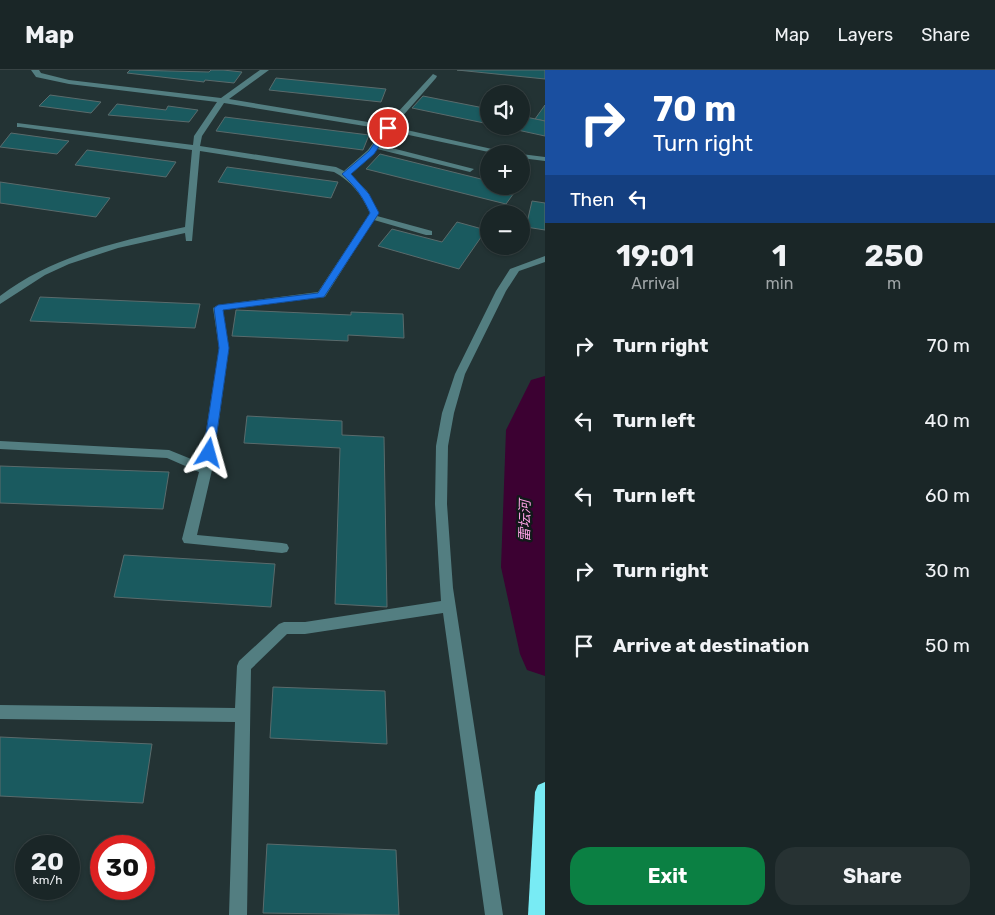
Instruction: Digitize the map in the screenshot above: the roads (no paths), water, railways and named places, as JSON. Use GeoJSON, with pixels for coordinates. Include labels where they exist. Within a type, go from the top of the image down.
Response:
{"type":"FeatureCollection","features":[{"type":"Feature","properties":{"kind":"highway"},"geometry":{"type":"LineString","coordinates":[[539,915],[545,792]]}},
{"type":"Feature","properties":{"kind":"street"},"geometry":{"type":"LineString","coordinates":[[35,70],[38,75],[69,82],[222,100],[388,128],[480,147]]}},
{"type":"Feature","properties":{"kind":"street"},"geometry":{"type":"LineString","coordinates":[[0,300],[17,286],[68,261],[126,243],[189,234],[198,136],[222,100],[265,70]]}},
{"type":"Feature","properties":{"kind":"street"},"geometry":{"type":"LineString","coordinates":[[346,174],[376,146],[388,128],[433,76]]}},
{"type":"Feature","properties":{"kind":"street"},"geometry":{"type":"LineString","coordinates":[[20,125],[196,148],[336,170],[352,177],[366,195],[374,213],[321,295],[218,308],[224,348],[206,470],[189,540],[282,548]]}},
{"type":"Feature","properties":{"kind":"street"},"geometry":{"type":"LineString","coordinates":[[376,146],[470,169]]}},
{"type":"Feature","properties":{"kind":"street"},"geometry":{"type":"LineString","coordinates":[[530,158],[545,160]]}},
{"type":"Feature","properties":{"kind":"street"},"geometry":{"type":"LineString","coordinates":[[372,217],[429,233]]}},
{"type":"Feature","properties":{"kind":"street"},"geometry":{"type":"LineString","coordinates":[[494,915],[449,606],[441,504],[442,446],[448,413],[460,374],[506,284],[516,269],[545,259]]}},
{"type":"Feature","properties":{"kind":"street"},"geometry":{"type":"LineString","coordinates":[[0,445],[169,454],[206,470]]}},
{"type":"Feature","properties":{"kind":"street"},"geometry":{"type":"LineString","coordinates":[[238,915],[244,666],[284,628],[305,628],[449,606]]}},
{"type":"Feature","properties":{"kind":"street"},"geometry":{"type":"LineString","coordinates":[[0,712],[243,715]]}},
{"type":"Feature","properties":{"kind":"waterway","name":"雷坛河"},"geometry":{"type":"LineString","coordinates":[[545,389],[526,430],[525,567],[545,654]]}}]}
